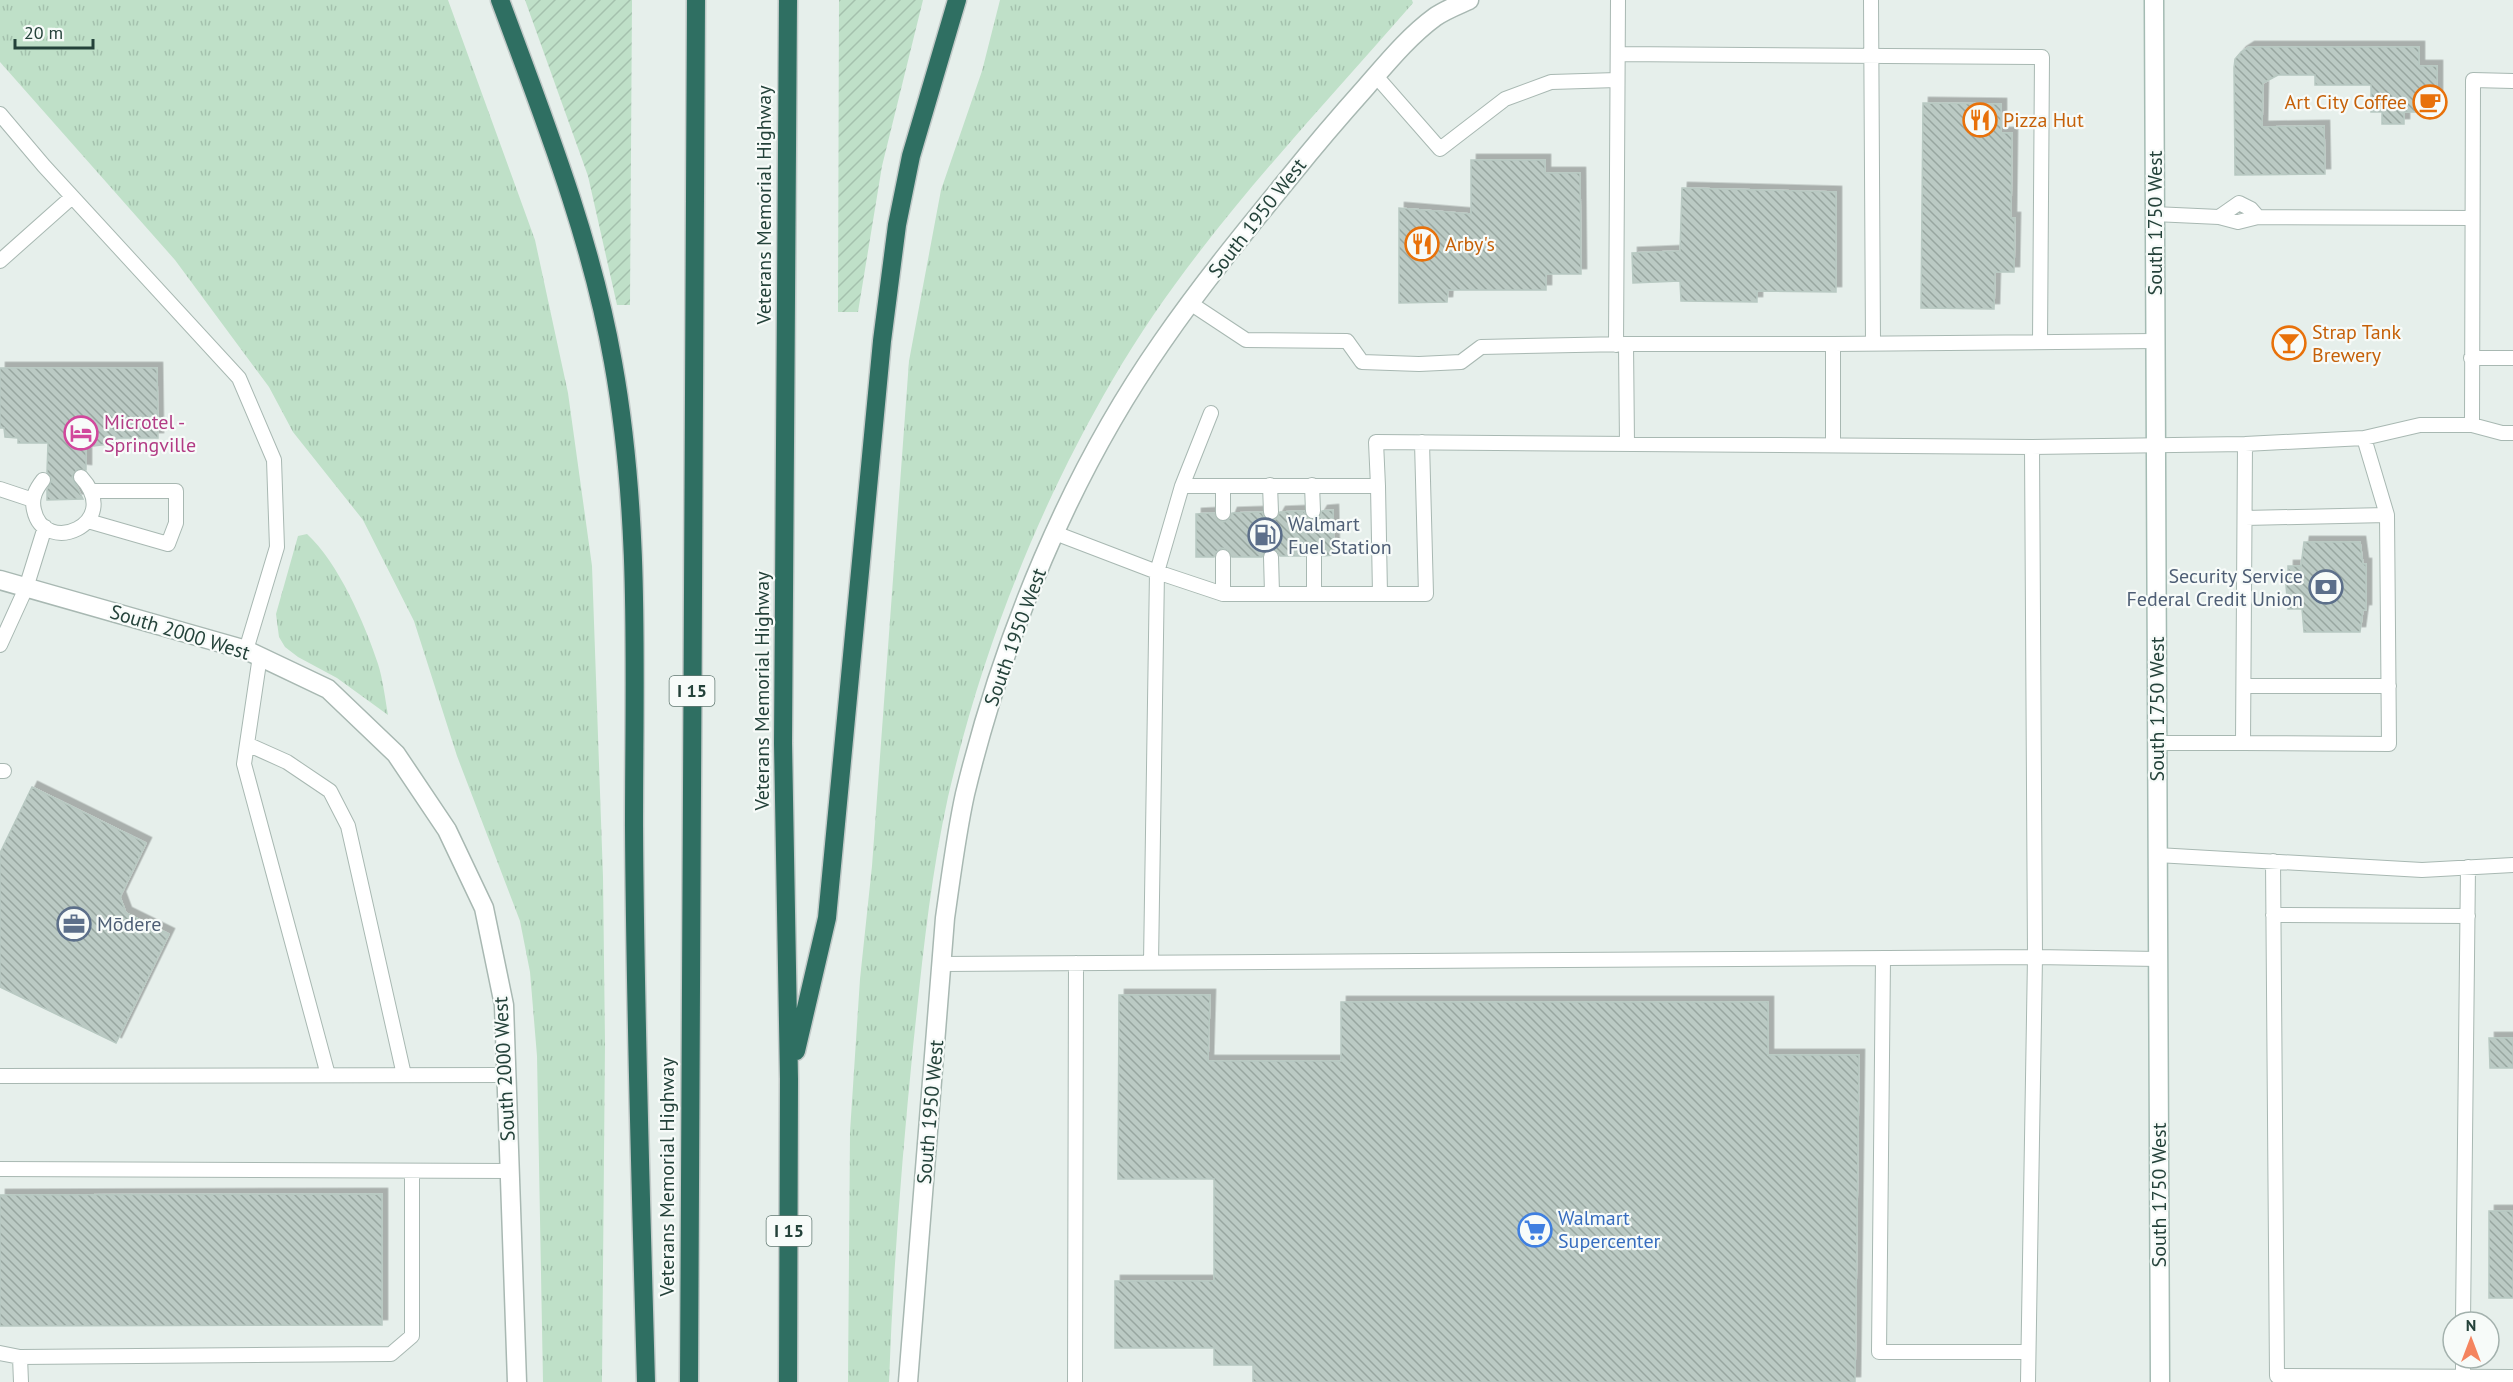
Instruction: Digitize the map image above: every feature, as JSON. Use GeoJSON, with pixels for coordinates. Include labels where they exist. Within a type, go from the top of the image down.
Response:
{"type":"FeatureCollection","features":[{"type":"Feature","properties":{"kind":"highway"},"geometry":{"type":"LineString","coordinates":[[488,0],[520,74],[545,123]]}},
{"type":"Feature","properties":{"kind":"highway"},"geometry":{"type":"LineString","coordinates":[[500,0],[576,212],[604,316],[624,429],[631,497],[636,592],[634,828],[646,1382]]}},
{"type":"Feature","properties":{"kind":"highway","name":"Veterans Memorial Highway"},"geometry":{"type":"LineString","coordinates":[[689,1382],[696,0]]}},
{"type":"Feature","properties":{"kind":"highway","name":"Veterans Memorial Highway"},"geometry":{"type":"LineString","coordinates":[[788,0],[783,742],[789,1079],[788,1382]]}},
{"type":"Feature","properties":{"kind":"highway"},"geometry":{"type":"LineString","coordinates":[[789,1079],[826,918],[882,341],[897,225],[911,156],[957,0]]}},
{"type":"Feature","properties":{"kind":"street","name":"South 1950 West"},"geometry":{"type":"LineString","coordinates":[[908,1382],[945,918],[965,796],[992,697],[1016,624],[1055,533],[1105,434],[1161,343],[1190,303],[1312,148],[1395,53],[1440,10],[1469,0]]}},
{"type":"Feature","properties":{"kind":"street","name":"South 1750 West"},"geometry":{"type":"LineString","coordinates":[[2154,0],[2160,1382]]}},
{"type":"Feature","properties":{"kind":"street","name":"South 2000 West"},"geometry":{"type":"LineString","coordinates":[[0,580],[253,653],[328,689],[396,754],[447,830],[484,908],[504,1005],[517,1382]]}},
{"type":"Feature","properties":{"kind":"lane"},"geometry":{"type":"LineString","coordinates":[[1618,0],[1621,344],[1627,444]]}},
{"type":"Feature","properties":{"kind":"lane"},"geometry":{"type":"LineString","coordinates":[[1871,0],[1874,343]]}},
{"type":"Feature","properties":{"kind":"lane"},"geometry":{"type":"LineString","coordinates":[[1617,54],[2042,57],[2040,342]]}},
{"type":"Feature","properties":{"kind":"lane"},"geometry":{"type":"LineString","coordinates":[[1376,76],[1440,149],[1504,99],[1551,82],[1617,80]]}},
{"type":"Feature","properties":{"kind":"lane"},"geometry":{"type":"LineString","coordinates":[[2472,425],[2473,81],[2513,81]]}},
{"type":"Feature","properties":{"kind":"lane"},"geometry":{"type":"LineString","coordinates":[[0,114],[72,197],[238,378],[274,460],[277,547],[253,653],[248,744],[244,764],[328,1075]]}},
{"type":"Feature","properties":{"kind":"lane"},"geometry":{"type":"LineString","coordinates":[[0,261],[72,197]]}},
{"type":"Feature","properties":{"kind":"lane"},"geometry":{"type":"LineString","coordinates":[[2154,214],[2219,217],[2238,222],[2258,218],[2472,218]]}},
{"type":"Feature","properties":{"kind":"lane"},"geometry":{"type":"LineString","coordinates":[[1190,303],[1246,340],[1347,341],[1362,362],[1419,364],[1461,362],[1481,347],[2155,341]]}},
{"type":"Feature","properties":{"kind":"lane"},"geometry":{"type":"LineString","coordinates":[[1833,344],[1833,446]]}},
{"type":"Feature","properties":{"kind":"lane"},"geometry":{"type":"LineString","coordinates":[[2471,358],[2513,358]]}},
{"type":"Feature","properties":{"kind":"lane"},"geometry":{"type":"LineString","coordinates":[[1151,963],[1157,572],[1182,486],[1211,413]]}},
{"type":"Feature","properties":{"kind":"lane"},"geometry":{"type":"LineString","coordinates":[[1380,594],[1376,442],[2032,447],[2245,444],[2364,438],[2420,425],[2472,425],[2513,434]]}},
{"type":"Feature","properties":{"kind":"lane"},"geometry":{"type":"LineString","coordinates":[[2157,743],[2389,744],[2387,515],[2364,438]]}},
{"type":"Feature","properties":{"kind":"lane"},"geometry":{"type":"LineString","coordinates":[[1055,533],[1157,572],[1223,594],[1426,594],[1422,442]]}},
{"type":"Feature","properties":{"kind":"lane"},"geometry":{"type":"LineString","coordinates":[[2243,743],[2245,444]]}},
{"type":"Feature","properties":{"kind":"lane"},"geometry":{"type":"LineString","coordinates":[[2028,1382],[2035,957],[2032,447]]}},
{"type":"Feature","properties":{"kind":"lane"},"geometry":{"type":"LineString","coordinates":[[43,480],[36,489],[33,500],[35,515],[45,527],[63,533],[81,527],[88,521],[94,501],[92,491],[81,477]]}},
{"type":"Feature","properties":{"kind":"lane"},"geometry":{"type":"LineString","coordinates":[[1270,485],[1271,512]]}},
{"type":"Feature","properties":{"kind":"lane"},"geometry":{"type":"LineString","coordinates":[[1312,485],[1313,511]]}},
{"type":"Feature","properties":{"kind":"lane"},"geometry":{"type":"LineString","coordinates":[[1182,486],[1378,486]]}},
{"type":"Feature","properties":{"kind":"lane"},"geometry":{"type":"LineString","coordinates":[[1223,486],[1223,513]]}},
{"type":"Feature","properties":{"kind":"lane"},"geometry":{"type":"LineString","coordinates":[[0,489],[33,500]]}},
{"type":"Feature","properties":{"kind":"lane"},"geometry":{"type":"LineString","coordinates":[[88,521],[168,544],[176,523],[176,490],[92,491]]}},
{"type":"Feature","properties":{"kind":"lane"},"geometry":{"type":"LineString","coordinates":[[2245,518],[2387,515]]}},
{"type":"Feature","properties":{"kind":"lane"},"geometry":{"type":"LineString","coordinates":[[0,645],[26,588],[45,527]]}},
{"type":"Feature","properties":{"kind":"lane"},"geometry":{"type":"LineString","coordinates":[[1314,556],[1314,594]]}},
{"type":"Feature","properties":{"kind":"lane"},"geometry":{"type":"LineString","coordinates":[[1223,557],[1223,594]]}},
{"type":"Feature","properties":{"kind":"lane"},"geometry":{"type":"LineString","coordinates":[[1271,557],[1272,593]]}},
{"type":"Feature","properties":{"kind":"lane"},"geometry":{"type":"LineString","coordinates":[[2244,686],[2389,686]]}},
{"type":"Feature","properties":{"kind":"lane"},"geometry":{"type":"LineString","coordinates":[[248,744],[287,762],[330,792],[348,826],[404,1075]]}},
{"type":"Feature","properties":{"kind":"lane"},"geometry":{"type":"LineString","coordinates":[[2157,855],[2422,870],[2513,865]]}},
{"type":"Feature","properties":{"kind":"lane"},"geometry":{"type":"LineString","coordinates":[[2273,861],[2277,1376],[2463,1380],[2513,1377]]}},
{"type":"Feature","properties":{"kind":"lane"},"geometry":{"type":"LineString","coordinates":[[2463,1310],[2468,867]]}},
{"type":"Feature","properties":{"kind":"lane"},"geometry":{"type":"LineString","coordinates":[[2273,915],[2468,916]]}},
{"type":"Feature","properties":{"kind":"lane"},"geometry":{"type":"LineString","coordinates":[[1883,958],[1879,1352],[2027,1352]]}},
{"type":"Feature","properties":{"kind":"lane"},"geometry":{"type":"LineString","coordinates":[[942,964],[2158,958]]}},
{"type":"Feature","properties":{"kind":"lane"},"geometry":{"type":"LineString","coordinates":[[1075,1382],[1076,963]]}},
{"type":"Feature","properties":{"kind":"lane"},"geometry":{"type":"LineString","coordinates":[[0,1076],[505,1075]]}},
{"type":"Feature","properties":{"kind":"lane"},"geometry":{"type":"LineString","coordinates":[[0,1169],[509,1172]]}},
{"type":"Feature","properties":{"kind":"lane"},"geometry":{"type":"LineString","coordinates":[[0,1353],[20,1357],[391,1353],[412,1336],[412,1171]]}},
{"type":"Feature","properties":{"kind":"lane"},"geometry":{"type":"LineString","coordinates":[[20,1357],[21,1382]]}},
{"type":"Feature","properties":{"kind":"green space"},"geometry":{"type":"Polygon","coordinates":[[[0,0],[448,0],[535,240],[568,393],[592,566],[603,877],[605,1043],[602,1382],[543,1382],[537,1056],[530,972],[520,921],[457,756],[414,621],[363,520],[293,432],[269,387],[175,260],[0,62],[0,0]]]}},
{"type":"Feature","properties":{"kind":"green space"},"geometry":{"type":"Polygon","coordinates":[[[525,0],[632,0],[630,305],[617,305],[588,176],[525,0]]]}},
{"type":"Feature","properties":{"kind":"green space"},"geometry":{"type":"Polygon","coordinates":[[[839,0],[923,0],[882,166],[858,312],[838,312],[839,0]]]}},
{"type":"Feature","properties":{"kind":"green space"},"geometry":{"type":"Polygon","coordinates":[[[1000,0],[1412,0],[1413,3],[1254,184],[1179,279],[1145,328],[1085,428],[1036,530],[995,634],[977,688],[948,797],[936,859],[923,953],[905,1130],[895,1256],[889,1382],[848,1382],[850,1132],[909,361],[941,190],[982,71],[1000,0]]]}},
{"type":"Feature","properties":{"kind":"green space"},"geometry":{"type":"Polygon","coordinates":[[[307,534],[340,577],[358,613],[378,664],[388,715],[337,678],[298,657],[285,647],[279,637],[276,614],[298,536],[307,534]]]}},
{"type":"Feature","properties":{"kind":"building"},"geometry":{"type":"Polygon","coordinates":[[[2249,47],[2419,47],[2419,66],[2437,66],[2437,112],[2404,112],[2404,124],[2382,124],[2382,112],[2371,112],[2371,85],[2315,85],[2315,75],[2278,75],[2263,83],[2262,127],[2324,126],[2325,174],[2235,175],[2234,68],[2235,59],[2249,47]]]}},
{"type":"Feature","properties":{"kind":"building"},"geometry":{"type":"Polygon","coordinates":[[[1923,103],[2001,104],[2001,133],[2012,133],[2011,218],[2015,218],[2014,272],[1995,272],[1994,309],[1921,308],[1923,103]]]}},
{"type":"Feature","properties":{"kind":"building"},"geometry":{"type":"Polygon","coordinates":[[[1471,160],[1545,160],[1545,173],[1580,173],[1581,274],[1546,274],[1546,290],[1448,290],[1447,302],[1399,303],[1399,208],[1471,214],[1471,160]]]}},
{"type":"Feature","properties":{"kind":"building"},"geometry":{"type":"Polygon","coordinates":[[[1682,188],[1836,192],[1836,292],[1757,291],[1757,302],[1681,301],[1680,281],[1633,283],[1632,253],[1680,251],[1682,188]]]}},
{"type":"Feature","properties":{"kind":"building","name":"Microtel - Springville"},"geometry":{"type":"Polygon","coordinates":[[[0,368],[157,368],[158,438],[117,438],[116,443],[86,447],[86,470],[77,469],[72,477],[83,499],[47,500],[47,490],[52,480],[47,472],[48,443],[18,443],[18,438],[5,437],[4,428],[0,428],[0,368]]]}},
{"type":"Feature","properties":{"kind":"building","name":"Walmart Fuel Station"},"geometry":{"type":"Polygon","coordinates":[[[1333,510],[1334,555],[1323,556],[1319,549],[1313,547],[1307,551],[1305,556],[1280,556],[1271,548],[1266,550],[1262,557],[1232,557],[1228,550],[1222,548],[1216,552],[1214,557],[1196,557],[1196,514],[1214,513],[1218,520],[1224,522],[1230,518],[1232,513],[1262,512],[1264,517],[1271,521],[1276,519],[1280,512],[1304,511],[1306,516],[1313,520],[1318,518],[1322,511],[1333,510]]]}},
{"type":"Feature","properties":{"kind":"building","name":"Security Service Federal Credit Union"},"geometry":{"type":"Polygon","coordinates":[[[2304,542],[2360,542],[2363,564],[2366,564],[2366,610],[2363,610],[2360,632],[2304,632],[2302,609],[2288,609],[2285,573],[2288,573],[2288,566],[2301,566],[2304,542]]]}},
{"type":"Feature","properties":{"kind":"building","name":"Mōdere"},"geometry":{"type":"Polygon","coordinates":[[[32,787],[146,843],[120,897],[126,913],[169,934],[116,1043],[0,987],[0,853],[32,787]]]}},
{"type":"Feature","properties":{"kind":"building","name":"Walmart Supercenter"},"geometry":{"type":"Polygon","coordinates":[[[1119,995],[1210,995],[1208,1061],[1341,1061],[1341,1002],[1768,1002],[1768,1055],[1859,1055],[1855,1382],[1253,1382],[1253,1365],[1214,1365],[1214,1348],[1115,1348],[1115,1281],[1214,1281],[1214,1179],[1118,1179],[1119,995]]]}},
{"type":"Feature","properties":{"kind":"building"},"geometry":{"type":"Polygon","coordinates":[[[2489,1038],[2513,1038],[2513,1068],[2490,1068],[2489,1038]]]}},
{"type":"Feature","properties":{"kind":"building"},"geometry":{"type":"Polygon","coordinates":[[[382,1194],[382,1325],[0,1326],[0,1195],[382,1194]]]}},
{"type":"Feature","properties":{"kind":"building"},"geometry":{"type":"Polygon","coordinates":[[[2489,1211],[2513,1211],[2513,1298],[2489,1298],[2489,1211]]]}},
{"type":"Feature","properties":{"kind":"place","name":"Art City Coffee"},"geometry":{"type":"Point","coordinates":[2430,102]}},
{"type":"Feature","properties":{"kind":"place","name":"Pizza Hut"},"geometry":{"type":"Point","coordinates":[1980,120]}},
{"type":"Feature","properties":{"kind":"place","name":"Arby's"},"geometry":{"type":"Point","coordinates":[1422,244]}},
{"type":"Feature","properties":{"kind":"place","name":"Strap Tank Brewery"},"geometry":{"type":"Point","coordinates":[2289,343]}},
{"type":"Feature","properties":{"kind":"place","name":"Microtel - Springville"},"geometry":{"type":"Point","coordinates":[81,433]}},
{"type":"Feature","properties":{"kind":"place","name":"Walmart Fuel Station"},"geometry":{"type":"Point","coordinates":[1265,535]}},
{"type":"Feature","properties":{"kind":"place","name":"Security Service Federal Credit Union"},"geometry":{"type":"Point","coordinates":[2326,587]}},
{"type":"Feature","properties":{"kind":"place","name":"Mōdere"},"geometry":{"type":"Point","coordinates":[74,924]}},
{"type":"Feature","properties":{"kind":"place","name":"Walmart Supercenter"},"geometry":{"type":"Point","coordinates":[1535,1230]}}]}
